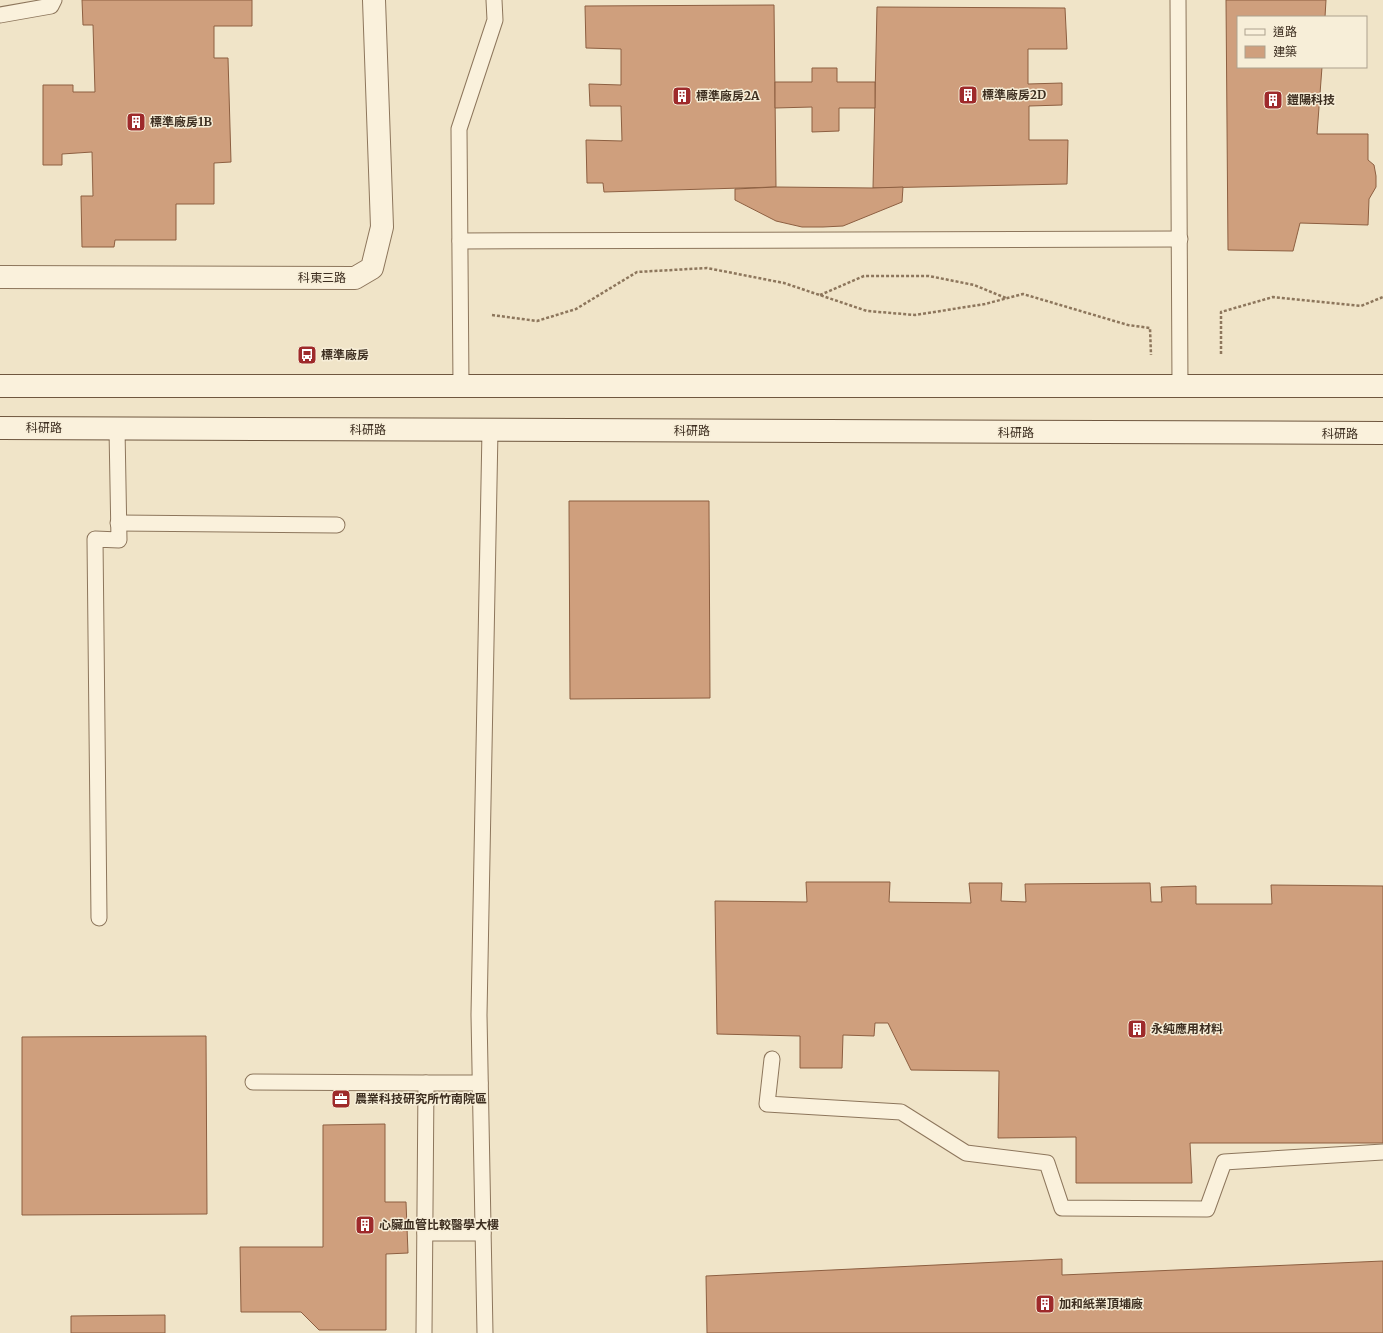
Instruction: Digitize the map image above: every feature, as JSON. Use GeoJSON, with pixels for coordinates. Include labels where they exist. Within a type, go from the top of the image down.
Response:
{"type":"FeatureCollection","features":[{"type":"Feature","properties":{"kind":"street","name":"科東三路"},"geometry":{"type":"LineString","coordinates":[[0,277],[355,278],[372,268],[382,227],[374,0]]}},
{"type":"Feature","properties":{"kind":"street"},"geometry":{"type":"LineString","coordinates":[[0,386],[1383,386]]}},
{"type":"Feature","properties":{"kind":"street","name":"科研路"},"geometry":{"type":"LineString","coordinates":[[0,428],[1383,433]]}},
{"type":"Feature","properties":{"kind":"lane"},"geometry":{"type":"LineString","coordinates":[[0,15],[51,6],[54,0]]}},
{"type":"Feature","properties":{"kind":"lane"},"geometry":{"type":"LineString","coordinates":[[462,386],[459,129],[495,20],[494,0]]}},
{"type":"Feature","properties":{"kind":"lane"},"geometry":{"type":"LineString","coordinates":[[1178,0],[1180,386]]}},
{"type":"Feature","properties":{"kind":"lane"},"geometry":{"type":"LineString","coordinates":[[460,241],[1180,239]]}},
{"type":"Feature","properties":{"kind":"lane"},"geometry":{"type":"LineString","coordinates":[[98,918],[95,539],[119,540],[116,429]]}},
{"type":"Feature","properties":{"kind":"lane"},"geometry":{"type":"LineString","coordinates":[[485,1333],[479,1015],[490,430]]}},
{"type":"Feature","properties":{"kind":"lane"},"geometry":{"type":"LineString","coordinates":[[118,522],[336,524]]}},
{"type":"Feature","properties":{"kind":"lane"},"geometry":{"type":"LineString","coordinates":[[772,1059],[767,1104],[901,1112],[966,1153],[1047,1163],[1062,1208],[1207,1209],[1224,1162],[1383,1152]]}},
{"type":"Feature","properties":{"kind":"lane"},"geometry":{"type":"LineString","coordinates":[[254,1082],[480,1083]]}},
{"type":"Feature","properties":{"kind":"lane"},"geometry":{"type":"LineString","coordinates":[[424,1333],[426,1083]]}},
{"type":"Feature","properties":{"kind":"lane"},"geometry":{"type":"LineString","coordinates":[[425,1233],[483,1233]]}},
{"type":"Feature","properties":{"kind":"path"},"geometry":{"type":"LineString","coordinates":[[492,315],[537,321],[576,310],[637,272],[707,268],[784,283],[867,312],[915,314],[985,304],[1023,294],[1128,325],[1150,328],[1151,355]]}},
{"type":"Feature","properties":{"kind":"path"},"geometry":{"type":"LineString","coordinates":[[820,295],[864,276],[929,276],[974,285],[1006,298]]}},
{"type":"Feature","properties":{"kind":"path"},"geometry":{"type":"LineString","coordinates":[[1221,354],[1221,312],[1273,297],[1361,306],[1383,297]]}},
{"type":"Feature","properties":{"kind":"building","name":"標準廠房1B"},"geometry":{"type":"Polygon","coordinates":[[[82,0],[252,0],[252,26],[214,26],[214,58],[228,58],[231,162],[214,163],[214,204],[176,204],[176,240],[115,240],[114,247],[82,247],[81,196],[93,196],[92,152],[62,154],[62,165],[43,165],[43,85],[73,85],[73,92],[95,92],[93,25],[83,25],[82,0]]]}},
{"type":"Feature","properties":{"kind":"building","name":"鎧陽科技"},"geometry":{"type":"Polygon","coordinates":[[[1226,0],[1326,0],[1325,16],[1237,16],[1237,68],[1322,68],[1317,134],[1368,134],[1368,160],[1374,165],[1376,187],[1369,199],[1368,225],[1300,223],[1293,251],[1228,250],[1226,0]]]}},
{"type":"Feature","properties":{"kind":"building","name":"標準廠房2A"},"geometry":{"type":"Polygon","coordinates":[[[774,5],[776,187],[604,192],[603,183],[587,183],[586,140],[622,141],[621,106],[590,106],[589,84],[621,85],[621,49],[586,48],[585,6],[774,5]]]}},
{"type":"Feature","properties":{"kind":"building","name":"標準廠房2D"},"geometry":{"type":"Polygon","coordinates":[[[877,7],[1065,8],[1067,49],[1028,49],[1028,84],[1062,83],[1062,105],[1029,106],[1029,140],[1068,140],[1067,184],[873,188],[877,7]]]}},
{"type":"Feature","properties":{"kind":"building"},"geometry":{"type":"Polygon","coordinates":[[[812,68],[837,68],[837,82],[875,82],[875,108],[839,108],[839,131],[812,132],[812,107],[775,108],[775,82],[812,82],[812,68]]]}},
{"type":"Feature","properties":{"kind":"building"},"geometry":{"type":"Polygon","coordinates":[[[776,187],[903,187],[902,202],[843,226],[802,227],[776,221],[735,200],[735,189],[776,187]]]}},
{"type":"Feature","properties":{"kind":"building"},"geometry":{"type":"Polygon","coordinates":[[[569,501],[709,501],[710,698],[570,699],[569,501]]]}},
{"type":"Feature","properties":{"kind":"building","name":"永純應用材料"},"geometry":{"type":"Polygon","coordinates":[[[806,882],[890,882],[889,902],[971,903],[969,883],[1002,883],[1001,901],[1026,902],[1025,884],[1150,883],[1151,902],[1162,902],[1161,887],[1196,886],[1196,904],[1272,904],[1271,885],[1383,886],[1383,1143],[1190,1143],[1192,1183],[1076,1183],[1076,1137],[998,1138],[999,1071],[911,1070],[888,1023],[875,1023],[874,1036],[843,1035],[842,1068],[800,1068],[800,1036],[717,1034],[715,901],[807,902],[806,882]]]}},
{"type":"Feature","properties":{"kind":"building"},"geometry":{"type":"Polygon","coordinates":[[[206,1036],[207,1214],[22,1215],[22,1037],[206,1036]]]}},
{"type":"Feature","properties":{"kind":"building","name":"心臟血管比較醫學大樓"},"geometry":{"type":"Polygon","coordinates":[[[385,1124],[385,1202],[406,1202],[408,1253],[386,1254],[386,1330],[319,1330],[301,1312],[241,1312],[240,1247],[323,1247],[323,1125],[385,1124]]]}},
{"type":"Feature","properties":{"kind":"building","name":"加和紙業頂埔廠"},"geometry":{"type":"Polygon","coordinates":[[[1062,1259],[1062,1275],[1383,1261],[1383,1333],[707,1333],[706,1276],[1062,1259]]]}},
{"type":"Feature","properties":{"kind":"building"},"geometry":{"type":"Polygon","coordinates":[[[165,1315],[165,1333],[71,1333],[71,1316],[165,1315]]]}},
{"type":"Feature","properties":{"kind":"place","name":"標準廠房2D"},"geometry":{"type":"Point","coordinates":[968,95]}},
{"type":"Feature","properties":{"kind":"place","name":"標準廠房2A"},"geometry":{"type":"Point","coordinates":[682,96]}},
{"type":"Feature","properties":{"kind":"place","name":"鎧陽科技"},"geometry":{"type":"Point","coordinates":[1273,100]}},
{"type":"Feature","properties":{"kind":"place","name":"標準廠房1B"},"geometry":{"type":"Point","coordinates":[136,122]}},
{"type":"Feature","properties":{"kind":"place","name":"標準廠房"},"geometry":{"type":"Point","coordinates":[307,355]}},
{"type":"Feature","properties":{"kind":"place","name":"永純應用材料"},"geometry":{"type":"Point","coordinates":[1137,1029]}},
{"type":"Feature","properties":{"kind":"place","name":"農業科技研究所竹南院區"},"geometry":{"type":"Point","coordinates":[341,1099]}},
{"type":"Feature","properties":{"kind":"place","name":"心臟血管比較醫學大樓"},"geometry":{"type":"Point","coordinates":[365,1225]}},
{"type":"Feature","properties":{"kind":"place","name":"加和紙業頂埔廠"},"geometry":{"type":"Point","coordinates":[1045,1304]}}]}
